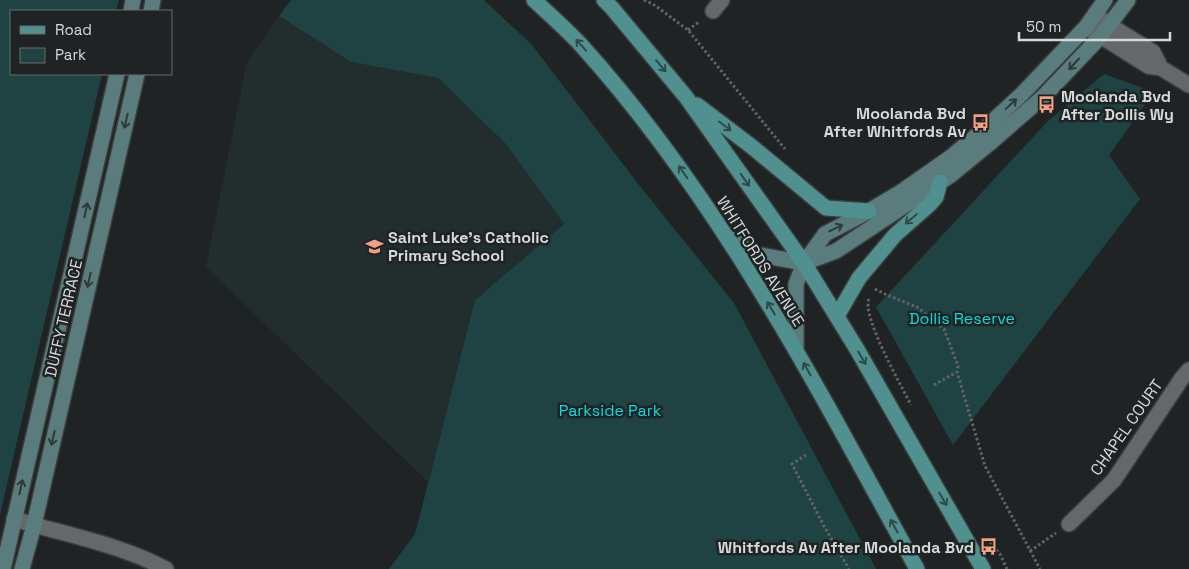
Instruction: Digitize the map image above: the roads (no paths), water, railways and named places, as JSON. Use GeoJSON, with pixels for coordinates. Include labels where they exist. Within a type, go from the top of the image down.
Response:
{"type":"FeatureCollection","features":[{"type":"Feature","properties":{"kind":"main road","name":"WHITFORDS AVENUE"},"geometry":{"type":"LineString","coordinates":[[534,0],[580,44],[645,121],[667,149],[728,237],[796,350],[917,569]]}},
{"type":"Feature","properties":{"kind":"main road","name":"WHITFORDS AVENUE"},"geometry":{"type":"LineString","coordinates":[[604,0],[686,97],[804,263],[837,316],[983,569]]}},
{"type":"Feature","properties":{"kind":"main road"},"geometry":{"type":"LineString","coordinates":[[686,97],[752,146],[826,208],[869,211]]}},
{"type":"Feature","properties":{"kind":"main road"},"geometry":{"type":"LineString","coordinates":[[837,316],[859,278],[895,235],[936,197],[940,182]]}},
{"type":"Feature","properties":{"kind":"street"},"geometry":{"type":"LineString","coordinates":[[796,350],[796,284],[804,263],[825,234],[901,192],[951,157],[1020,95],[1090,20],[1105,0]]}},
{"type":"Feature","properties":{"kind":"street"},"geometry":{"type":"LineString","coordinates":[[728,237],[755,254],[804,263],[836,251],[940,182],[990,143],[1043,97],[1104,31],[1128,0]]}},
{"type":"Feature","properties":{"kind":"street"},"geometry":{"type":"LineString","coordinates":[[1090,20],[1104,31],[1153,52],[1161,68],[1189,85]]}},
{"type":"Feature","properties":{"kind":"street","name":"DUFFY TERRACE"},"geometry":{"type":"LineString","coordinates":[[3,569],[117,75]]}},
{"type":"Feature","properties":{"kind":"street","name":"DUFFY TERRACE"},"geometry":{"type":"LineString","coordinates":[[22,569],[34,525],[136,75]]}},
{"type":"Feature","properties":{"kind":"street","name":"CHAPEL COURT"},"geometry":{"type":"LineString","coordinates":[[1069,524],[1114,480],[1189,370]]}},
{"type":"Feature","properties":{"kind":"street"},"geometry":{"type":"LineString","coordinates":[[14,519],[102,543],[144,557],[166,569]]}},
{"type":"Feature","properties":{"kind":"place","name":"Moolanda Bvd After Dollis Wy"},"geometry":{"type":"Point","coordinates":[1047,105]}},
{"type":"Feature","properties":{"kind":"place","name":"Moolanda Bvd After Whitfords Av"},"geometry":{"type":"Point","coordinates":[980,122]}},
{"type":"Feature","properties":{"kind":"place","name":"Saint Luke's Catholic Primary School"},"geometry":{"type":"Point","coordinates":[374,246]}},
{"type":"Feature","properties":{"kind":"place","name":"Whitfords Av After Moolanda Bvd"},"geometry":{"type":"Point","coordinates":[988,547]}},
{"type":"Feature","properties":{"kind":"park label","name":"Dollis Reserve"},"geometry":{"type":"Point","coordinates":[962,318]}},
{"type":"Feature","properties":{"kind":"park label","name":"Parkside Park"},"geometry":{"type":"Point","coordinates":[610,410]}}]}
